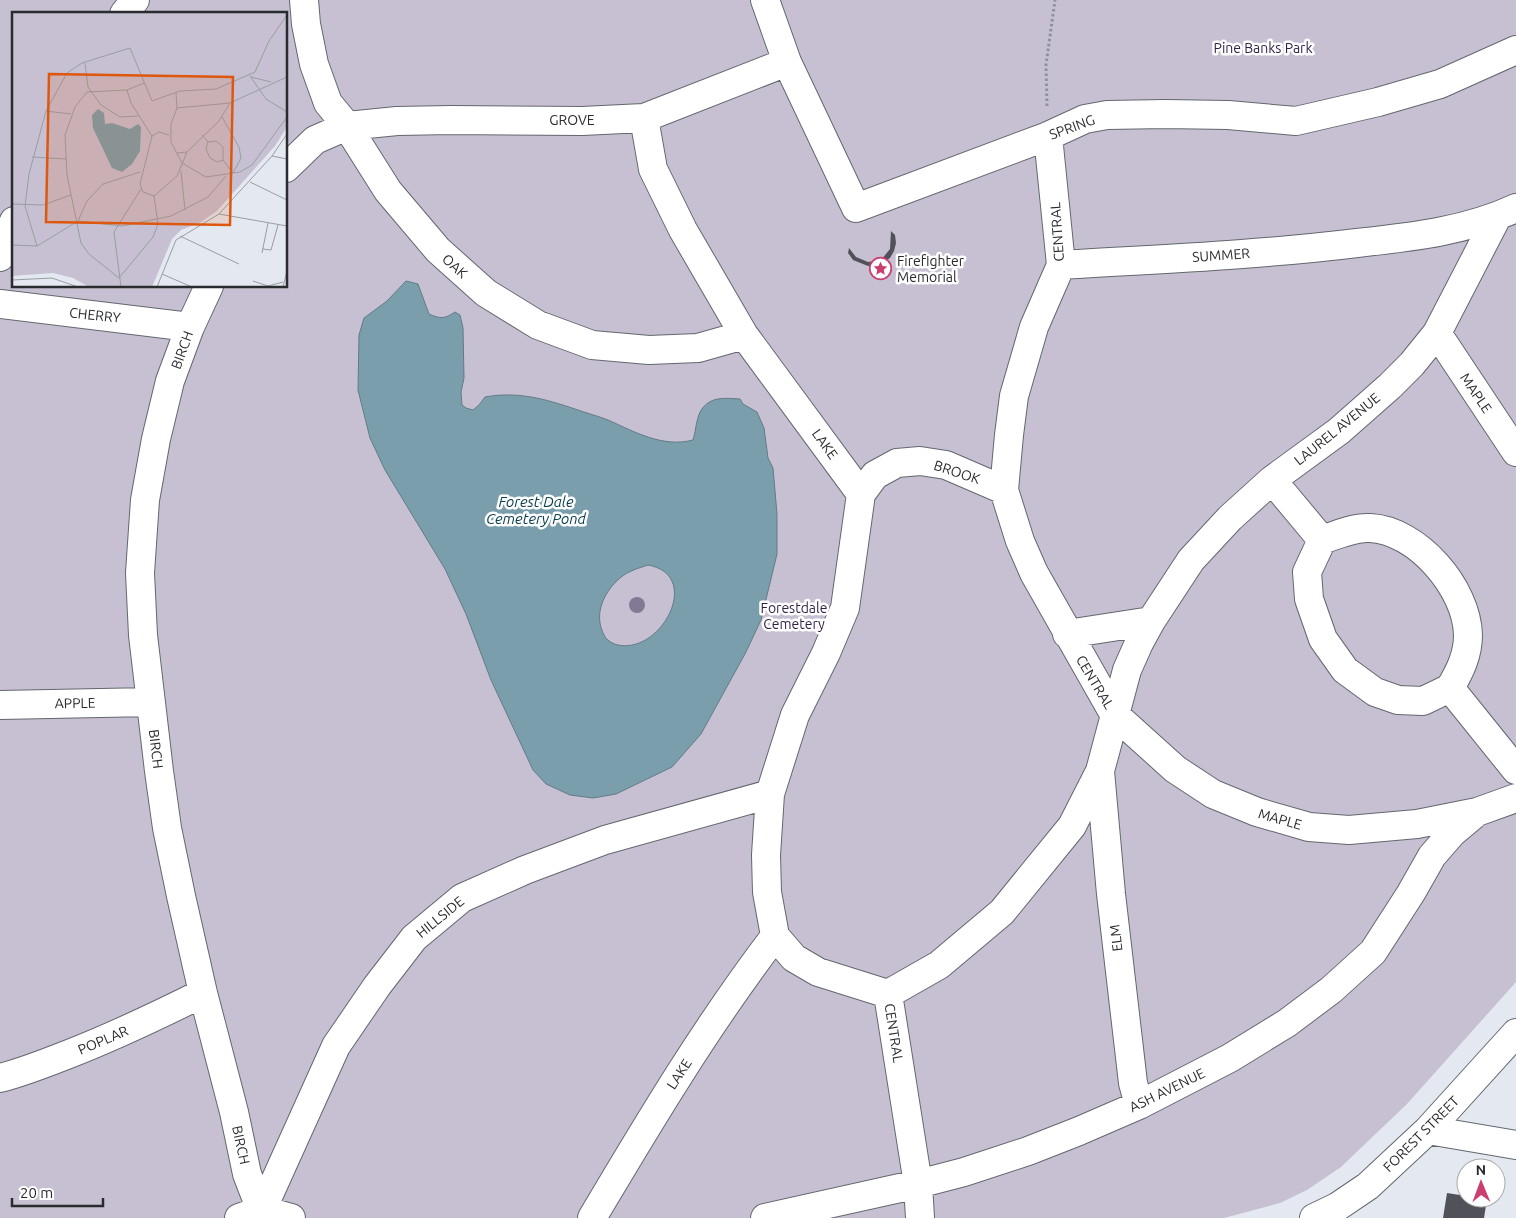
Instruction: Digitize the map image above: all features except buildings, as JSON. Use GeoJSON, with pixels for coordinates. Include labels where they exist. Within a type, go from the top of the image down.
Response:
{"type":"FeatureCollection","features":[{"type":"Feature","properties":{"kind":"street"},"geometry":{"type":"LineString","coordinates":[[126,12],[135,0]]}},
{"type":"Feature","properties":{"kind":"street","name":"OAK"},"geometry":{"type":"LineString","coordinates":[[304,0],[306,24],[314,64],[328,103],[347,126],[388,191],[438,250],[486,293],[538,325],[592,345],[649,350],[698,348],[744,335]]}},
{"type":"Feature","properties":{"kind":"street","name":"SPRING"},"geometry":{"type":"LineString","coordinates":[[764,0],[787,62],[856,208],[1048,136],[1085,119],[1107,116],[1165,114],[1228,115],[1296,121],[1378,102],[1440,84],[1516,50]]}},
{"type":"Feature","properties":{"kind":"street","name":"GROVE"},"geometry":{"type":"LineString","coordinates":[[347,126],[397,121],[644,118],[787,62]]}},
{"type":"Feature","properties":{"kind":"street","name":"LAKE"},"geometry":{"type":"LineString","coordinates":[[644,118],[653,169],[683,230],[744,335],[861,494]]}},
{"type":"Feature","properties":{"kind":"street"},"geometry":{"type":"LineString","coordinates":[[288,166],[314,140],[347,126]]}},
{"type":"Feature","properties":{"kind":"street","name":"CENTRAL"},"geometry":{"type":"LineString","coordinates":[[920,1218],[918,1184],[888,994],[939,965],[1002,912],[1072,826],[1100,771],[1114,714],[1034,574],[1020,541],[1004,490],[1014,396],[1034,327],[1061,265],[1048,136]]}},
{"type":"Feature","properties":{"kind":"street","name":"SUMMER"},"geometry":{"type":"LineString","coordinates":[[1061,265],[1306,249],[1442,231],[1507,212]]}},
{"type":"Feature","properties":{"kind":"street","name":"LAUREL AVENUE"},"geometry":{"type":"LineString","coordinates":[[1114,714],[1127,670],[1139,643],[1151,621],[1191,560],[1230,518],[1272,480],[1339,431],[1412,364],[1437,333],[1507,212]]}},
{"type":"Feature","properties":{"kind":"street"},"geometry":{"type":"LineString","coordinates":[[0,257],[12,226]]}},
{"type":"Feature","properties":{"kind":"street","name":"BIRCH"},"geometry":{"type":"LineString","coordinates":[[208,288],[190,327],[170,381],[156,439],[145,500],[140,573],[143,635],[167,828],[203,993],[234,1112],[255,1215]]}},
{"type":"Feature","properties":{"kind":"street","name":"CHERRY"},"geometry":{"type":"LineString","coordinates":[[0,304],[190,327]]}},
{"type":"Feature","properties":{"kind":"street","name":"MAPLE"},"geometry":{"type":"LineString","coordinates":[[1437,333],[1516,452]]}},
{"type":"Feature","properties":{"kind":"street","name":"BROOK"},"geometry":{"type":"LineString","coordinates":[[861,494],[875,475],[897,463],[920,461],[946,465],[1004,490]]}},
{"type":"Feature","properties":{"kind":"street"},"geometry":{"type":"LineString","coordinates":[[1272,480],[1322,540]]}},
{"type":"Feature","properties":{"kind":"street"},"geometry":{"type":"LineString","coordinates":[[861,494],[845,608],[826,653],[795,715],[770,794],[766,855],[767,892],[775,936],[794,958],[818,972],[888,994]]}},
{"type":"Feature","properties":{"kind":"street"},"geometry":{"type":"LineString","coordinates":[[1369,528],[1391,532],[1420,549],[1444,573],[1462,604],[1468,634],[1465,660],[1450,688],[1423,701],[1398,700],[1375,692],[1345,670],[1323,639],[1309,599],[1307,572],[1322,540],[1352,530],[1369,528]]}},
{"type":"Feature","properties":{"kind":"street"},"geometry":{"type":"LineString","coordinates":[[1067,634],[1151,621]]}},
{"type":"Feature","properties":{"kind":"street"},"geometry":{"type":"LineString","coordinates":[[1450,688],[1516,770]]}},
{"type":"Feature","properties":{"kind":"street","name":"APPLE"},"geometry":{"type":"LineString","coordinates":[[0,705],[150,702]]}},
{"type":"Feature","properties":{"kind":"street","name":"MAPLE"},"geometry":{"type":"LineString","coordinates":[[1114,714],[1174,769],[1213,794],[1257,812],[1309,827],[1349,830],[1417,824],[1477,812]]}},
{"type":"Feature","properties":{"kind":"street","name":"ELM"},"geometry":{"type":"LineString","coordinates":[[1100,771],[1111,894],[1133,1082],[1139,1105]]}},
{"type":"Feature","properties":{"kind":"street","name":"HILLSIDE"},"geometry":{"type":"LineString","coordinates":[[255,1215],[336,1046],[377,986],[414,938],[462,898],[525,870],[605,840],[770,794]]}},
{"type":"Feature","properties":{"kind":"street"},"geometry":{"type":"LineString","coordinates":[[1477,812],[1516,798]]}},
{"type":"Feature","properties":{"kind":"street","name":"ASH AVENUE"},"geometry":{"type":"LineString","coordinates":[[765,1218],[918,1184],[964,1172],[1028,1151],[1139,1105],[1230,1058],[1287,1023],[1331,990],[1373,952],[1432,856],[1452,833],[1477,812]]}},
{"type":"Feature","properties":{"kind":"street","name":"LAKE"},"geometry":{"type":"LineString","coordinates":[[592,1218],[671,1088],[738,985],[775,936]]}},
{"type":"Feature","properties":{"kind":"street","name":"POPLAR"},"geometry":{"type":"LineString","coordinates":[[0,1078],[21,1073],[91,1045],[203,993]]}},
{"type":"Feature","properties":{"kind":"street","name":"FOREST STREET"},"geometry":{"type":"LineString","coordinates":[[1314,1218],[1336,1207],[1368,1186],[1428,1130],[1516,1033]]}},
{"type":"Feature","properties":{"kind":"street"},"geometry":{"type":"LineString","coordinates":[[1428,1130],[1516,1145]]}},
{"type":"Feature","properties":{"kind":"street"},"geometry":{"type":"LineString","coordinates":[[255,1215],[291,1218]]}},
{"type":"Feature","properties":{"kind":"path"},"geometry":{"type":"LineString","coordinates":[[1048,136],[1046,64],[1054,0]]}},
{"type":"Feature","properties":{"kind":"green space","name":"Forestdale Cemetery"},"geometry":{"type":"Polygon","coordinates":[[[0,0],[1516,0],[1516,982],[1407,1104],[1341,1167],[1307,1190],[1280,1203],[1224,1218],[0,1218],[0,0]]]}},
{"type":"Feature","properties":{"kind":"water","name":"Forest Dale Cemetery Pond"},"geometry":{"type":"Polygon","coordinates":[[[406,281],[418,284],[429,314],[445,317],[455,312],[460,315],[463,328],[464,378],[461,392],[462,405],[466,408],[473,410],[485,397],[509,395],[531,397],[600,417],[649,438],[671,442],[693,440],[700,412],[708,403],[717,399],[740,399],[743,404],[757,412],[764,428],[768,458],[773,468],[777,514],[777,554],[761,620],[746,652],[701,734],[672,767],[616,794],[593,798],[570,795],[546,784],[533,770],[491,680],[466,614],[445,569],[385,470],[370,438],[358,390],[359,335],[364,318],[387,301],[406,281]],[[648,565],[626,573],[609,590],[600,611],[601,627],[608,640],[618,645],[634,645],[649,638],[661,626],[670,612],[674,597],[673,583],[664,572],[648,565]]]}},
{"type":"Feature","properties":{"kind":"place","name":"Firefighter Memorial"},"geometry":{"type":"Point","coordinates":[881,269]}},
{"type":"Feature","properties":{"kind":"park label","name":"Pine Banks Park"},"geometry":{"type":"Point","coordinates":[1263,48]}}]}
